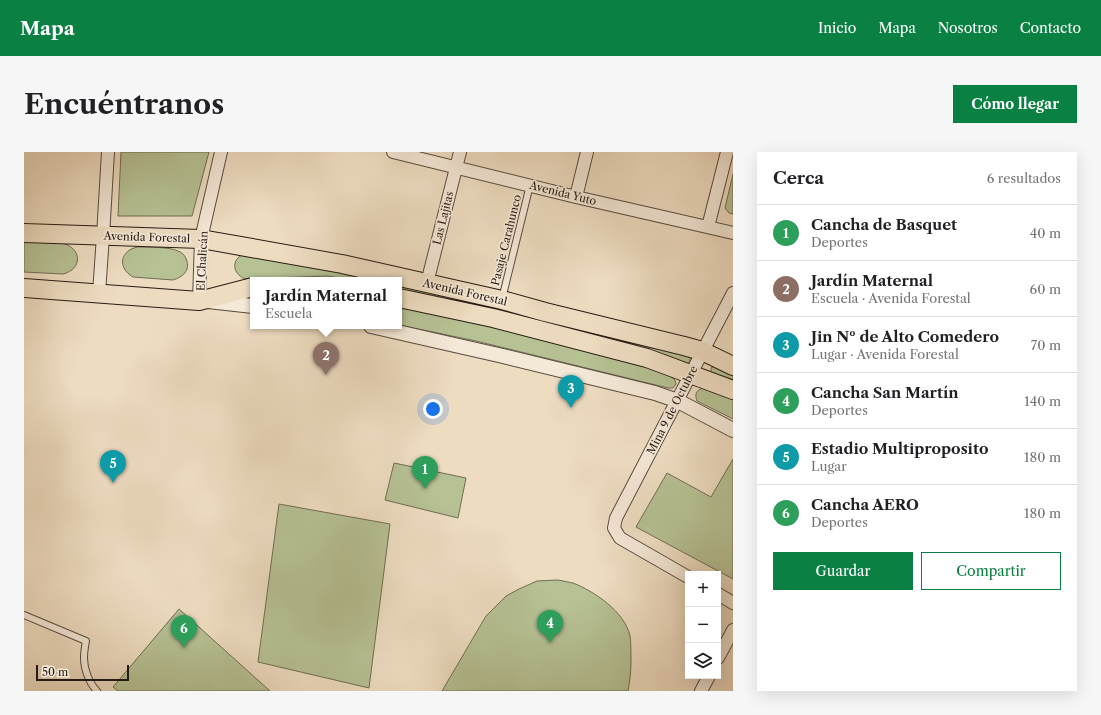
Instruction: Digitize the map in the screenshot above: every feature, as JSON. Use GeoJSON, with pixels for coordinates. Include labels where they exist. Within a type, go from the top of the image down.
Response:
{"type":"FeatureCollection","features":[{"type":"Feature","properties":{"kind":"main road","name":"Avenida Forestal"},"geometry":{"type":"LineString","coordinates":[[24,233],[201,239],[342,264],[400,277]]}},
{"type":"Feature","properties":{"kind":"main road","name":"Avenida Forestal"},"geometry":{"type":"LineString","coordinates":[[402,277],[502,300],[684,346],[702,351],[733,366]]}},
{"type":"Feature","properties":{"kind":"main road"},"geometry":{"type":"LineString","coordinates":[[24,288],[199,300],[250,288]]}},
{"type":"Feature","properties":{"kind":"main road","name":"Avenida Forestal"},"geometry":{"type":"LineString","coordinates":[[402,299],[493,318],[647,358],[733,390]]}},
{"type":"Feature","properties":{"kind":"street"},"geometry":{"type":"LineString","coordinates":[[99,294],[108,152]]}},
{"type":"Feature","properties":{"kind":"street","name":"El Chalicán"},"geometry":{"type":"LineString","coordinates":[[199,300],[201,239],[221,152]]}},
{"type":"Feature","properties":{"kind":"street","name":"Avenida Yuto"},"geometry":{"type":"LineString","coordinates":[[393,152],[733,233]]}},
{"type":"Feature","properties":{"kind":"street","name":"Las Lajitas"},"geometry":{"type":"LineString","coordinates":[[427,283],[460,152]]}},
{"type":"Feature","properties":{"kind":"street"},"geometry":{"type":"LineString","coordinates":[[576,196],[587,152]]}},
{"type":"Feature","properties":{"kind":"street"},"geometry":{"type":"LineString","coordinates":[[708,227],[727,152]]}},
{"type":"Feature","properties":{"kind":"street","name":"Mina 9 de Octubre"},"geometry":{"type":"LineString","coordinates":[[685,575],[620,538],[614,528],[616,518],[733,293]]}},
{"type":"Feature","properties":{"kind":"street"},"geometry":{"type":"LineString","coordinates":[[199,300],[250,306]]}},
{"type":"Feature","properties":{"kind":"street"},"geometry":{"type":"LineString","coordinates":[[384,329],[655,393],[678,401],[733,430]]}},
{"type":"Feature","properties":{"kind":"street"},"geometry":{"type":"LineString","coordinates":[[721,596],[733,603]]}},
{"type":"Feature","properties":{"kind":"street"},"geometry":{"type":"LineString","coordinates":[[721,652],[733,630]]}},
{"type":"Feature","properties":{"kind":"street"},"geometry":{"type":"LineString","coordinates":[[701,691],[707,679]]}},
{"type":"Feature","properties":{"kind":"lane","name":"Pasaje Carahunco"},"geometry":{"type":"LineString","coordinates":[[502,300],[530,185]]}},
{"type":"Feature","properties":{"kind":"lane"},"geometry":{"type":"LineString","coordinates":[[24,614],[86,641],[84,658],[86,670],[92,686],[97,691]]}},
{"type":"Feature","properties":{"kind":"green space"},"geometry":{"type":"Polygon","coordinates":[[[121,152],[209,152],[192,216],[118,216],[121,152]]]}},
{"type":"Feature","properties":{"kind":"green space"},"geometry":{"type":"Polygon","coordinates":[[[733,174],[733,214],[729,213],[725,208],[733,174]]]}},
{"type":"Feature","properties":{"kind":"green space"},"geometry":{"type":"Polygon","coordinates":[[[24,242],[62,243],[73,249],[78,258],[77,263],[74,268],[63,274],[24,272],[24,242]]]}},
{"type":"Feature","properties":{"kind":"green space"},"geometry":{"type":"Polygon","coordinates":[[[138,247],[165,248],[180,252],[187,261],[187,269],[185,273],[173,280],[133,277],[124,269],[123,260],[124,255],[127,252],[138,247]]]}},
{"type":"Feature","properties":{"kind":"green space"},"geometry":{"type":"Polygon","coordinates":[[[247,253],[361,277],[250,277],[250,279],[245,279],[237,273],[235,269],[236,261],[242,255],[247,253]]]}},
{"type":"Feature","properties":{"kind":"green space"},"geometry":{"type":"Polygon","coordinates":[[[402,286],[483,304],[689,355],[690,360],[687,364],[667,359],[625,343],[402,292],[402,286]]]}},
{"type":"Feature","properties":{"kind":"green space"},"geometry":{"type":"Polygon","coordinates":[[[402,306],[478,322],[614,356],[668,374],[675,380],[676,384],[673,388],[668,388],[476,341],[402,326],[402,306]]]}},
{"type":"Feature","properties":{"kind":"green space"},"geometry":{"type":"Polygon","coordinates":[[[714,366],[733,374],[733,383],[711,373],[711,368],[714,366]]]}},
{"type":"Feature","properties":{"kind":"green space"},"geometry":{"type":"Polygon","coordinates":[[[704,388],[733,398],[733,419],[697,401],[697,392],[704,388]]]}},
{"type":"Feature","properties":{"kind":"green space"},"geometry":{"type":"Polygon","coordinates":[[[733,459],[733,579],[721,573],[721,571],[718,571],[636,527],[667,473],[711,497],[733,459]]]}},
{"type":"Feature","properties":{"kind":"green space"},"geometry":{"type":"Polygon","coordinates":[[[394,463],[466,478],[458,518],[385,500],[394,463]]]}},
{"type":"Feature","properties":{"kind":"green space"},"geometry":{"type":"Polygon","coordinates":[[[279,504],[390,524],[369,688],[258,662],[279,504]]]}},
{"type":"Feature","properties":{"kind":"green space"},"geometry":{"type":"Polygon","coordinates":[[[558,580],[573,583],[590,591],[608,604],[622,619],[630,636],[631,668],[628,691],[442,691],[486,616],[506,596],[537,581],[558,580]]]}},
{"type":"Feature","properties":{"kind":"green space"},"geometry":{"type":"Polygon","coordinates":[[[179,609],[270,691],[118,691],[113,687],[179,609]]]}},
{"type":"Feature","properties":{"kind":"place","name":"Jardín Maternal"},"geometry":{"type":"Point","coordinates":[326,375]}},
{"type":"Feature","properties":{"kind":"place","name":"Jin Nº de Alto Comedero"},"geometry":{"type":"Point","coordinates":[571,408]}},
{"type":"Feature","properties":{"kind":"place","name":"Estadio Multiproposito"},"geometry":{"type":"Point","coordinates":[113,483]}},
{"type":"Feature","properties":{"kind":"place","name":"Cancha de Basquet"},"geometry":{"type":"Point","coordinates":[425,489]}},
{"type":"Feature","properties":{"kind":"place","name":"Cancha San Martín"},"geometry":{"type":"Point","coordinates":[550,643]}},
{"type":"Feature","properties":{"kind":"place","name":"Cancha AERO"},"geometry":{"type":"Point","coordinates":[184,648]}}]}
